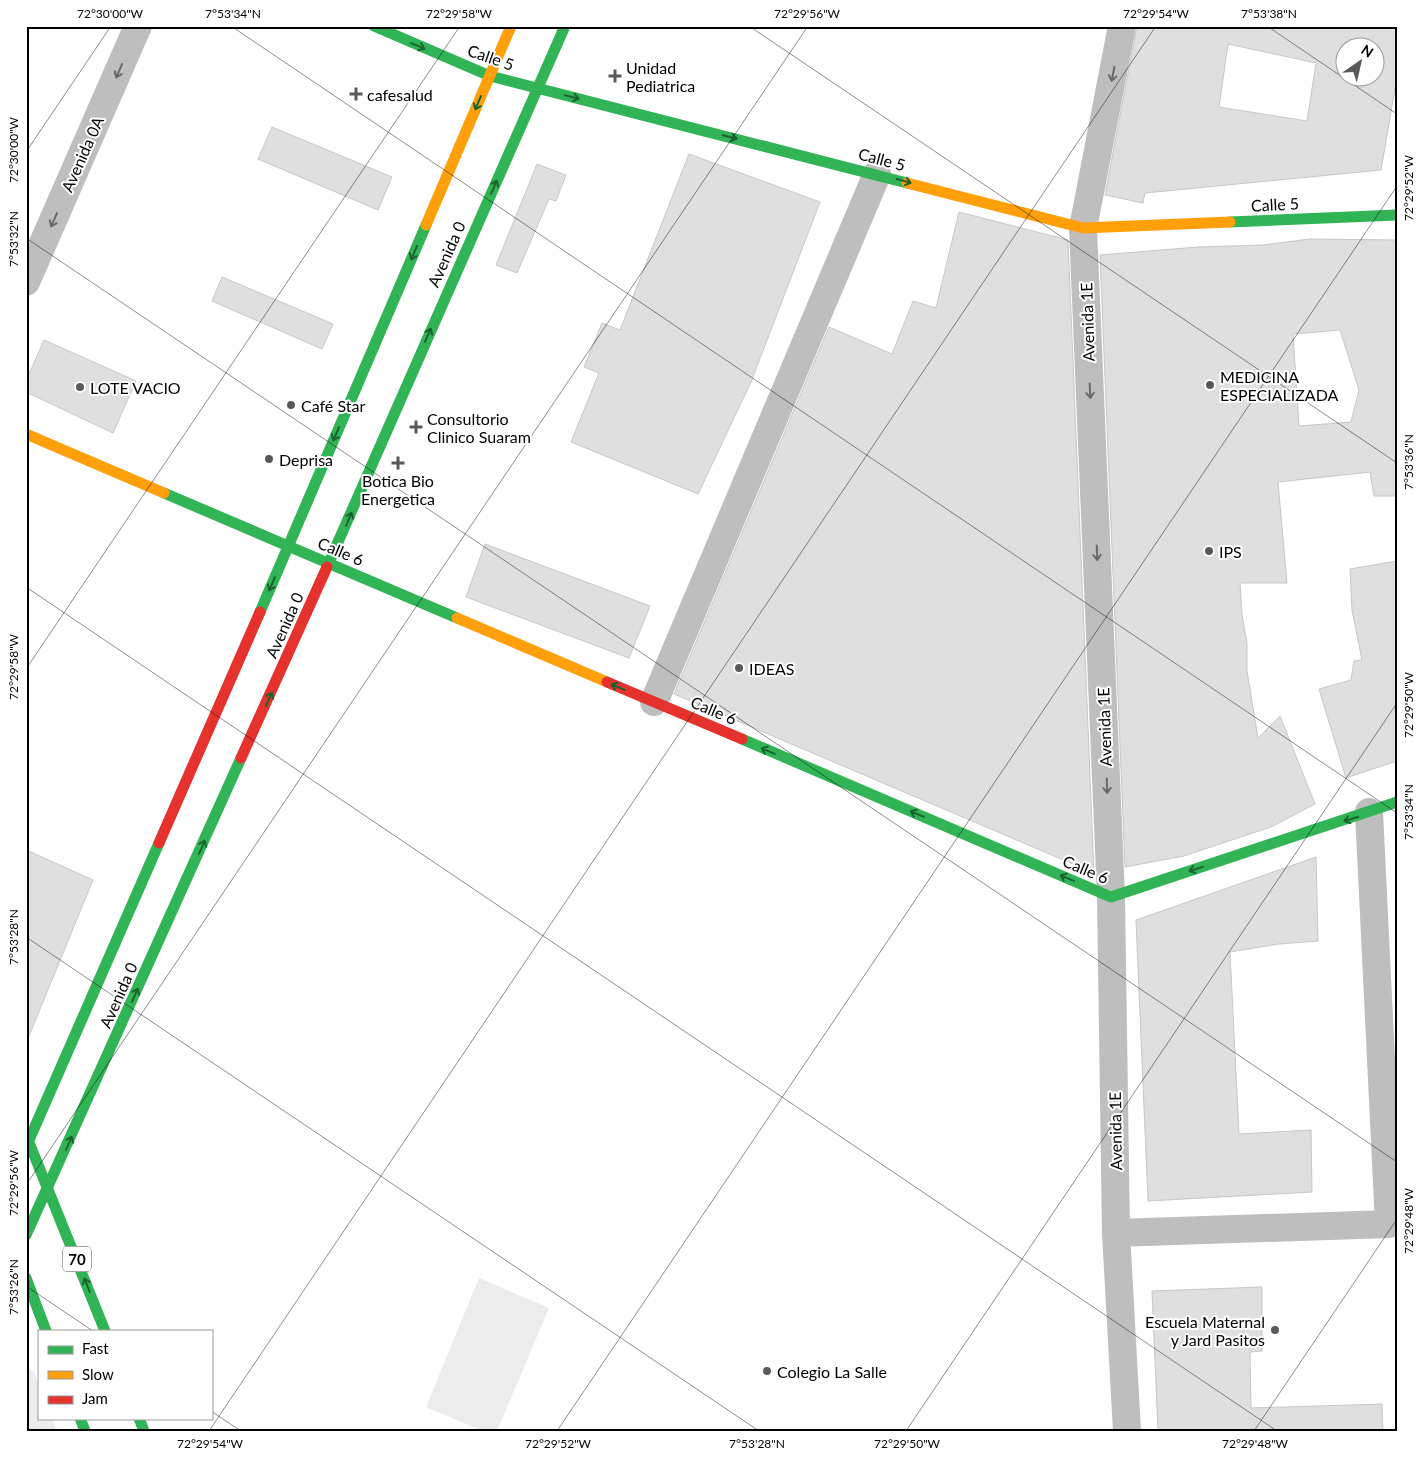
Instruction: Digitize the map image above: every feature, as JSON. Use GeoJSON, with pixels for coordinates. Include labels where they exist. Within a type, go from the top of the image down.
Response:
{"type":"FeatureCollection","features":[{"type":"Feature","properties":{"kind":"street","name":"Avenida 0A"},"geometry":{"type":"LineString","coordinates":[[26,282],[138,26]]}},
{"type":"Feature","properties":{"kind":"street","name":"Calle 5"},"geometry":{"type":"LineString","coordinates":[[374,26],[490,76],[1083,228],[1397,215]]}},
{"type":"Feature","properties":{"kind":"street","name":"Avenida 0"},"geometry":{"type":"LineString","coordinates":[[27,1141],[288,546],[511,26]]}},
{"type":"Feature","properties":{"kind":"street","name":"Avenida 0"},"geometry":{"type":"LineString","coordinates":[[26,1235],[329,564],[564,26]]}},
{"type":"Feature","properties":{"kind":"street","name":"Avenida 1E"},"geometry":{"type":"LineString","coordinates":[[1122,26],[1083,228],[1111,897],[1116,1233],[1127,1431]]}},
{"type":"Feature","properties":{"kind":"street"},"geometry":{"type":"LineString","coordinates":[[654,702],[877,174]]}},
{"type":"Feature","properties":{"kind":"street","name":"Calle 6"},"geometry":{"type":"LineString","coordinates":[[26,434],[1111,897],[1397,802]]}},
{"type":"Feature","properties":{"kind":"street"},"geometry":{"type":"LineString","coordinates":[[1116,1233],[1389,1224],[1370,812]]}},
{"type":"Feature","properties":{"kind":"street","name":"70"},"geometry":{"type":"LineString","coordinates":[[27,1141],[48,1187],[105,1330]]}},
{"type":"Feature","properties":{"kind":"street"},"geometry":{"type":"LineString","coordinates":[[26,1278],[46,1330]]}},
{"type":"Feature","properties":{"kind":"shaded area"},"geometry":{"type":"Polygon","coordinates":[[[479,1278],[549,1308],[497,1431],[482,1431],[426,1407],[479,1278]]]}},
{"type":"Feature","properties":{"kind":"shaded area"},"geometry":{"type":"Polygon","coordinates":[[[26,1366],[32,1370],[38,1382],[38,1420],[53,1420],[57,1431],[26,1431],[26,1366]]]}},
{"type":"Feature","properties":{"kind":"building"},"geometry":{"type":"Polygon","coordinates":[[[1137,26],[1397,26],[1397,77],[1381,170],[1145,193],[1143,203],[1105,195],[1137,26]],[[1228,44],[1219,107],[1307,121],[1316,63],[1228,44]]]}},
{"type":"Feature","properties":{"kind":"building"},"geometry":{"type":"Polygon","coordinates":[[[272,127],[392,177],[378,210],[258,159],[272,127]]]}},
{"type":"Feature","properties":{"kind":"building"},"geometry":{"type":"Polygon","coordinates":[[[689,154],[820,202],[751,382],[698,494],[571,442],[599,373],[584,367],[602,323],[620,330],[689,154]]]}},
{"type":"Feature","properties":{"kind":"building"},"geometry":{"type":"Polygon","coordinates":[[[537,164],[566,175],[556,201],[549,199],[517,273],[496,265],[537,164]]]}},
{"type":"Feature","properties":{"kind":"building"},"geometry":{"type":"Polygon","coordinates":[[[959,212],[1068,240],[1094,873],[674,694],[829,327],[892,354],[913,301],[936,308],[959,212]]]}},
{"type":"Feature","properties":{"kind":"building"},"geometry":{"type":"Polygon","coordinates":[[[1310,239],[1397,240],[1397,496],[1374,496],[1370,472],[1278,482],[1287,583],[1240,583],[1242,615],[1247,643],[1247,671],[1258,738],[1280,716],[1315,804],[1271,827],[1184,856],[1125,867],[1100,255],[1198,247],[1263,245],[1310,239]],[[1340,330],[1293,334],[1299,426],[1351,422],[1359,390],[1340,330]]]}},
{"type":"Feature","properties":{"kind":"building"},"geometry":{"type":"Polygon","coordinates":[[[222,277],[333,324],[322,349],[212,301],[222,277]]]}},
{"type":"Feature","properties":{"kind":"building","name":"LOTE VACIO"},"geometry":{"type":"Polygon","coordinates":[[[44,340],[136,381],[113,433],[26,392],[26,381],[44,340]]]}},
{"type":"Feature","properties":{"kind":"building"},"geometry":{"type":"Polygon","coordinates":[[[485,544],[650,606],[629,658],[466,597],[485,544]]]}},
{"type":"Feature","properties":{"kind":"building"},"geometry":{"type":"Polygon","coordinates":[[[1397,561],[1397,761],[1346,778],[1319,689],[1351,680],[1354,661],[1362,660],[1352,610],[1350,569],[1397,561]]]}},
{"type":"Feature","properties":{"kind":"building"},"geometry":{"type":"Polygon","coordinates":[[[26,850],[93,880],[27,1041],[26,1041],[26,850]]]}},
{"type":"Feature","properties":{"kind":"building"},"geometry":{"type":"Polygon","coordinates":[[[1316,857],[1318,941],[1279,944],[1230,952],[1239,1134],[1311,1130],[1312,1192],[1148,1201],[1136,920],[1316,857]]]}},
{"type":"Feature","properties":{"kind":"building"},"geometry":{"type":"Polygon","coordinates":[[[1262,1287],[1262,1351],[1250,1352],[1251,1408],[1382,1404],[1383,1431],[1158,1431],[1152,1291],[1262,1287]]]}},
{"type":"Feature","properties":{"kind":"traffic: fast"},"geometry":{"type":"LineString","coordinates":[[374,26],[490,76],[907,183]]}},
{"type":"Feature","properties":{"kind":"traffic: fast"},"geometry":{"type":"LineString","coordinates":[[327,567],[565,26]]}},
{"type":"Feature","properties":{"kind":"traffic: fast"},"geometry":{"type":"LineString","coordinates":[[1230,222],[1397,215]]}},
{"type":"Feature","properties":{"kind":"traffic: fast"},"geometry":{"type":"LineString","coordinates":[[260,612],[426,225]]}},
{"type":"Feature","properties":{"kind":"traffic: fast"},"geometry":{"type":"LineString","coordinates":[[164,493],[457,618]]}},
{"type":"Feature","properties":{"kind":"traffic: fast"},"geometry":{"type":"LineString","coordinates":[[742,739],[1111,897],[1397,802]]}},
{"type":"Feature","properties":{"kind":"traffic: fast"},"geometry":{"type":"LineString","coordinates":[[26,1235],[241,758]]}},
{"type":"Feature","properties":{"kind":"traffic: fast"},"geometry":{"type":"LineString","coordinates":[[26,1147],[159,843]]}},
{"type":"Feature","properties":{"kind":"traffic: fast"},"geometry":{"type":"LineString","coordinates":[[26,1135],[105,1330]]}},
{"type":"Feature","properties":{"kind":"traffic: fast"},"geometry":{"type":"LineString","coordinates":[[26,1278],[46,1330]]}},
{"type":"Feature","properties":{"kind":"traffic: fast"},"geometry":{"type":"LineString","coordinates":[[81,1420],[85,1431]]}},
{"type":"Feature","properties":{"kind":"traffic: fast"},"geometry":{"type":"LineString","coordinates":[[140,1420],[144,1431]]}},
{"type":"Feature","properties":{"kind":"traffic: slow"},"geometry":{"type":"LineString","coordinates":[[426,225],[511,26]]}},
{"type":"Feature","properties":{"kind":"traffic: slow"},"geometry":{"type":"LineString","coordinates":[[907,183],[1083,228],[1230,222]]}},
{"type":"Feature","properties":{"kind":"traffic: slow"},"geometry":{"type":"LineString","coordinates":[[26,434],[164,493]]}},
{"type":"Feature","properties":{"kind":"traffic: slow"},"geometry":{"type":"LineString","coordinates":[[457,618],[607,682]]}},
{"type":"Feature","properties":{"kind":"traffic: jam"},"geometry":{"type":"LineString","coordinates":[[241,758],[327,567]]}},
{"type":"Feature","properties":{"kind":"traffic: jam"},"geometry":{"type":"LineString","coordinates":[[159,843],[260,612]]}},
{"type":"Feature","properties":{"kind":"traffic: jam"},"geometry":{"type":"LineString","coordinates":[[607,682],[742,739]]}},
{"type":"Feature","properties":{"kind":"place","name":"Unidad Pediatrica"},"geometry":{"type":"Point","coordinates":[615,76]}},
{"type":"Feature","properties":{"kind":"place","name":"cafesalud"},"geometry":{"type":"Point","coordinates":[356,94]}},
{"type":"Feature","properties":{"kind":"place","name":"MEDICINA ESPECIALIZADA"},"geometry":{"type":"Point","coordinates":[1210,385]}},
{"type":"Feature","properties":{"kind":"place","name":"LOTE VACIO"},"geometry":{"type":"Point","coordinates":[80,387]}},
{"type":"Feature","properties":{"kind":"place","name":"Café Star"},"geometry":{"type":"Point","coordinates":[291,405]}},
{"type":"Feature","properties":{"kind":"place","name":"Consultorio Clinico Suaram"},"geometry":{"type":"Point","coordinates":[416,427]}},
{"type":"Feature","properties":{"kind":"place","name":"Deprisa"},"geometry":{"type":"Point","coordinates":[269,459]}},
{"type":"Feature","properties":{"kind":"place","name":"Botica Bio Energetica"},"geometry":{"type":"Point","coordinates":[398,463]}},
{"type":"Feature","properties":{"kind":"place","name":"IPS"},"geometry":{"type":"Point","coordinates":[1209,551]}},
{"type":"Feature","properties":{"kind":"place","name":"IDEAS"},"geometry":{"type":"Point","coordinates":[739,668]}},
{"type":"Feature","properties":{"kind":"place","name":"Escuela Maternal y Jard Pasitos"},"geometry":{"type":"Point","coordinates":[1275,1330]}},
{"type":"Feature","properties":{"kind":"place","name":"Colegio La Salle"},"geometry":{"type":"Point","coordinates":[767,1371]}}]}
